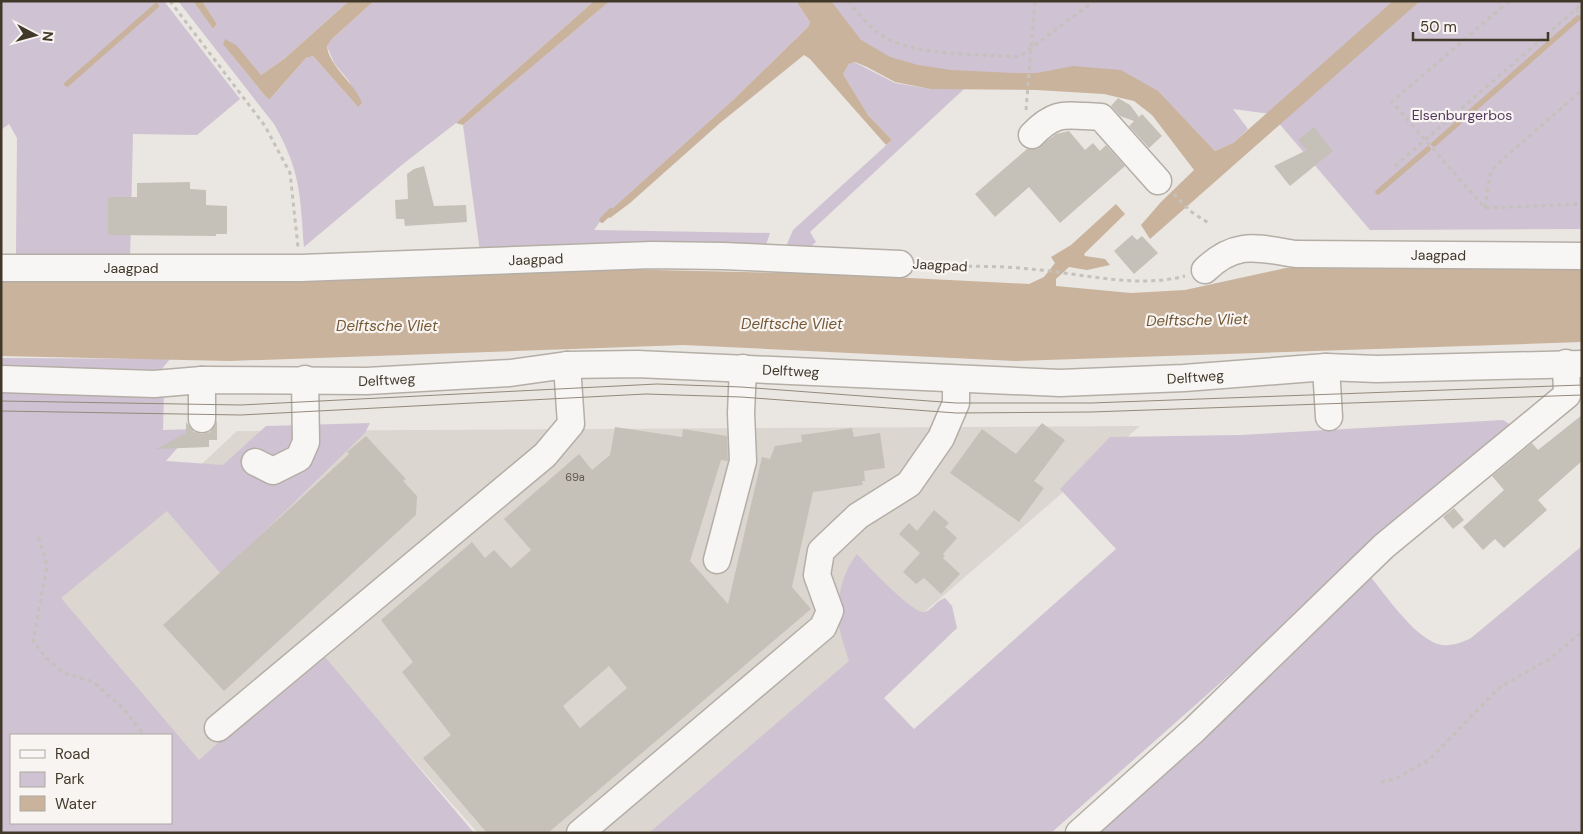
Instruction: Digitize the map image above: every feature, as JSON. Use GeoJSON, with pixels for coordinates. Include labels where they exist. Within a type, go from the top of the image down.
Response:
{"type":"FeatureCollection","features":[{"type":"Feature","properties":{"kind":"street"},"geometry":{"type":"LineString","coordinates":[[1032,136],[1043,123],[1058,115],[1101,117],[1163,184]]}},
{"type":"Feature","properties":{"kind":"street","name":"Jaagpad"},"geometry":{"type":"LineString","coordinates":[[1205,270],[1216,260],[1234,250],[1257,248],[1296,254],[1582,256]]}},
{"type":"Feature","properties":{"kind":"street","name":"Jaagpad"},"geometry":{"type":"LineString","coordinates":[[1,268],[301,268],[652,255],[723,256],[900,264]]}},
{"type":"Feature","properties":{"kind":"street"},"geometry":{"type":"LineString","coordinates":[[1079,833],[1194,730],[1384,546],[1567,395],[1574,363]]}},
{"type":"Feature","properties":{"kind":"street","name":"Delftweg"},"geometry":{"type":"LineString","coordinates":[[1,379],[154,384],[202,380],[305,379],[366,381],[510,373],[566,365],[637,364],[1060,383],[1184,378],[1326,367],[1377,369],[1574,363]]}},
{"type":"Feature","properties":{"kind":"street"},"geometry":{"type":"LineString","coordinates":[[218,728],[545,455],[571,424],[566,365]]}},
{"type":"Feature","properties":{"kind":"street"},"geometry":{"type":"LineString","coordinates":[[1326,367],[1329,417]]}},
{"type":"Feature","properties":{"kind":"street"},"geometry":{"type":"LineString","coordinates":[[717,560],[743,461],[741,413],[743,368]]}},
{"type":"Feature","properties":{"kind":"street"},"geometry":{"type":"LineString","coordinates":[[255,462],[273,471],[300,458],[306,442],[305,379]]}},
{"type":"Feature","properties":{"kind":"street"},"geometry":{"type":"LineString","coordinates":[[580,833],[823,627],[830,610],[817,575],[821,551],[858,516],[909,484],[940,438],[956,403],[956,379]]}},
{"type":"Feature","properties":{"kind":"street"},"geometry":{"type":"LineString","coordinates":[[202,380],[202,419]]}},
{"type":"Feature","properties":{"kind":"path"},"geometry":{"type":"LineString","coordinates":[[170,1],[265,126],[290,173],[301,268]]}},
{"type":"Feature","properties":{"kind":"path"},"geometry":{"type":"LineString","coordinates":[[848,1],[861,18],[890,40],[930,51],[1019,57],[1094,1]]}},
{"type":"Feature","properties":{"kind":"path"},"geometry":{"type":"LineString","coordinates":[[1026,97],[1035,1]]}},
{"type":"Feature","properties":{"kind":"path"},"geometry":{"type":"LineString","coordinates":[[1485,208],[1392,102],[1509,1]]}},
{"type":"Feature","properties":{"kind":"path"},"geometry":{"type":"LineString","coordinates":[[1395,166],[1582,4]]}},
{"type":"Feature","properties":{"kind":"path"},"geometry":{"type":"LineString","coordinates":[[1576,9],[1582,16]]}},
{"type":"Feature","properties":{"kind":"path"},"geometry":{"type":"LineString","coordinates":[[1485,208],[1490,175],[1496,166],[1582,90]]}},
{"type":"Feature","properties":{"kind":"path"},"geometry":{"type":"LineString","coordinates":[[1163,184],[1190,211],[1210,224]]}},
{"type":"Feature","properties":{"kind":"path"},"geometry":{"type":"LineString","coordinates":[[1485,208],[1582,204]]}},
{"type":"Feature","properties":{"kind":"path","name":"Jaagpad"},"geometry":{"type":"LineString","coordinates":[[900,264],[1031,269],[1069,274]]}},
{"type":"Feature","properties":{"kind":"path"},"geometry":{"type":"LineString","coordinates":[[39,537],[47,566],[33,641],[46,658],[64,673],[93,682],[122,707],[143,734]]}},
{"type":"Feature","properties":{"kind":"path"},"geometry":{"type":"LineString","coordinates":[[1381,782],[1395,779],[1430,760],[1500,687],[1548,660],[1582,632]]}},
{"type":"Feature","properties":{"kind":"shaded area"},"geometry":{"type":"Polygon","coordinates":[[[1140,426],[850,676],[664,833],[478,833],[325,661],[196,775],[172,734],[43,612],[237,431],[1140,426]]]}},
{"type":"Feature","properties":{"kind":"green space"},"geometry":{"type":"Polygon","coordinates":[[[1,1],[164,1],[240,99],[197,135],[133,134],[130,259],[16,255],[17,138],[9,124],[1,130],[1,1]]]}},
{"type":"Feature","properties":{"kind":"green space"},"geometry":{"type":"Polygon","coordinates":[[[178,1],[193,1],[213,29],[217,24],[202,1],[349,1],[284,59],[261,75],[249,62],[232,55],[266,97],[271,98],[306,58],[313,56],[358,107],[349,81],[334,63],[327,46],[333,38],[374,1],[594,1],[456,123],[403,164],[304,247],[298,184],[290,156],[283,141],[274,124],[178,1]]]}},
{"type":"Feature","properties":{"kind":"green space"},"geometry":{"type":"Polygon","coordinates":[[[610,1],[796,1],[810,22],[808,27],[734,99],[604,216],[594,230],[770,233],[764,251],[480,252],[463,125],[610,1]]]}},
{"type":"Feature","properties":{"kind":"green space","name":"Elsenburgerbos"},"geometry":{"type":"Polygon","coordinates":[[[817,1],[1582,1],[1582,229],[1370,230],[1271,114],[1233,109],[1248,129],[1233,143],[1215,151],[1165,99],[954,78],[863,57],[817,1]]]}},
{"type":"Feature","properties":{"kind":"green space"},"geometry":{"type":"Polygon","coordinates":[[[854,62],[895,83],[930,89],[964,89],[810,232],[816,242],[804,252],[784,251],[793,230],[892,140],[868,115],[843,74],[849,64],[854,62]]]}},
{"type":"Feature","properties":{"kind":"green space"},"geometry":{"type":"Polygon","coordinates":[[[1,358],[170,359],[161,370],[1,367],[1,358]]]}},
{"type":"Feature","properties":{"kind":"green space"},"geometry":{"type":"Polygon","coordinates":[[[1,390],[164,392],[163,430],[194,429],[166,461],[223,465],[266,426],[370,423],[365,433],[221,574],[167,511],[61,598],[199,760],[320,651],[474,833],[1,833],[1,390]]]}},
{"type":"Feature","properties":{"kind":"green space"},"geometry":{"type":"Polygon","coordinates":[[[1503,420],[1511,425],[1051,833],[649,833],[849,661],[840,630],[838,608],[841,588],[847,570],[857,554],[890,587],[918,610],[927,611],[945,598],[952,606],[957,628],[884,698],[914,729],[1116,549],[1060,489],[1110,437],[1241,435],[1503,420]]]}},
{"type":"Feature","properties":{"kind":"green space"},"geometry":{"type":"Polygon","coordinates":[[[1582,546],[1582,833],[1068,833],[1365,570],[1396,608],[1422,635],[1441,645],[1451,645],[1471,638],[1582,546]]]}},
{"type":"Feature","properties":{"kind":"water"},"geometry":{"type":"Polygon","coordinates":[[[193,1],[202,1],[217,24],[213,29],[193,1]]]}},
{"type":"Feature","properties":{"kind":"water"},"geometry":{"type":"Polygon","coordinates":[[[349,1],[374,1],[333,38],[327,46],[332,61],[359,96],[362,103],[358,107],[313,56],[306,58],[270,99],[266,97],[223,44],[225,39],[236,45],[261,75],[284,59],[349,1]]]}},
{"type":"Feature","properties":{"kind":"water"},"geometry":{"type":"Polygon","coordinates":[[[594,1],[610,1],[463,125],[456,123],[594,1]]]}},
{"type":"Feature","properties":{"kind":"water"},"geometry":{"type":"Polygon","coordinates":[[[796,1],[831,1],[861,40],[890,57],[918,65],[951,70],[1014,73],[1037,73],[1073,66],[1121,70],[1158,91],[1215,151],[1233,143],[1393,1],[1420,1],[1150,239],[1141,225],[1161,202],[1194,170],[1152,115],[1134,101],[1104,94],[1036,90],[930,89],[895,82],[855,62],[849,64],[843,74],[868,115],[892,140],[886,145],[810,59],[804,55],[720,123],[630,203],[610,218],[604,216],[734,99],[808,27],[810,22],[796,1]]]}},
{"type":"Feature","properties":{"kind":"water","name":"Delftsche Vliet"},"geometry":{"type":"Polygon","coordinates":[[[1116,204],[1125,214],[1084,254],[1085,256],[1105,259],[1110,265],[1087,270],[1069,267],[1056,279],[1056,286],[1131,293],[1185,290],[1286,268],[1582,269],[1582,342],[1015,361],[684,345],[230,361],[1,356],[1,279],[567,268],[831,274],[1029,284],[1044,277],[1055,263],[1051,257],[1071,245],[1116,204]]]}},
{"type":"Feature","properties":{"kind":"building"},"geometry":{"type":"Polygon","coordinates":[[[1118,98],[1130,105],[1139,117],[1142,114],[1162,136],[1149,148],[1129,126],[1134,121],[1120,116],[1111,106],[1118,98]]]}},
{"type":"Feature","properties":{"kind":"building"},"geometry":{"type":"Polygon","coordinates":[[[1314,127],[1333,151],[1290,186],[1274,166],[1307,150],[1298,140],[1314,127]]]}},
{"type":"Feature","properties":{"kind":"building"},"geometry":{"type":"Polygon","coordinates":[[[1069,131],[1085,150],[1093,143],[1100,151],[1106,145],[1125,166],[1060,223],[1029,187],[995,217],[975,194],[1027,149],[1036,149],[1056,134],[1069,131]]]}},
{"type":"Feature","properties":{"kind":"building"},"geometry":{"type":"Polygon","coordinates":[[[424,166],[434,206],[466,205],[467,222],[405,226],[404,219],[396,219],[395,200],[408,199],[407,174],[414,169],[424,166]]]}},
{"type":"Feature","properties":{"kind":"building"},"geometry":{"type":"Polygon","coordinates":[[[190,182],[190,189],[206,190],[206,205],[227,206],[227,234],[216,234],[216,236],[108,235],[108,197],[137,197],[137,183],[190,182]]]}},
{"type":"Feature","properties":{"kind":"building"},"geometry":{"type":"Polygon","coordinates":[[[1132,235],[1137,240],[1142,236],[1158,253],[1134,274],[1114,251],[1132,235]]]}},
{"type":"Feature","properties":{"kind":"building"},"geometry":{"type":"Polygon","coordinates":[[[1582,415],[1582,461],[1538,500],[1547,510],[1504,548],[1495,539],[1483,550],[1463,527],[1504,490],[1492,476],[1532,443],[1538,450],[1582,415]]]}},
{"type":"Feature","properties":{"kind":"building"},"geometry":{"type":"Polygon","coordinates":[[[217,421],[217,440],[209,440],[209,447],[156,449],[186,433],[186,422],[194,432],[202,434],[210,432],[217,421]]]}},
{"type":"Feature","properties":{"kind":"building"},"geometry":{"type":"Polygon","coordinates":[[[1042,423],[1065,440],[1034,481],[1044,488],[1019,522],[950,473],[982,429],[1016,454],[1042,423]]]}},
{"type":"Feature","properties":{"kind":"building"},"geometry":{"type":"Polygon","coordinates":[[[615,427],[682,437],[683,429],[727,436],[728,461],[721,460],[690,561],[728,604],[762,457],[770,459],[775,446],[802,442],[801,435],[852,428],[854,437],[880,433],[885,468],[864,471],[865,481],[862,481],[863,485],[813,492],[792,587],[811,609],[548,833],[487,833],[423,758],[451,735],[402,672],[413,662],[381,620],[472,542],[485,558],[494,550],[511,568],[531,550],[504,519],[579,454],[592,470],[610,455],[615,427]],[[609,666],[563,706],[580,728],[627,688],[609,666]]]}},
{"type":"Feature","properties":{"kind":"building"},"geometry":{"type":"Polygon","coordinates":[[[366,436],[406,479],[403,481],[417,496],[416,515],[224,691],[163,625],[349,454],[347,452],[366,436]]]}},
{"type":"Feature","properties":{"kind":"building"},"geometry":{"type":"Polygon","coordinates":[[[1454,508],[1464,520],[1453,529],[1443,517],[1454,508]]]}},
{"type":"Feature","properties":{"kind":"building"},"geometry":{"type":"Polygon","coordinates":[[[934,510],[949,523],[945,527],[957,538],[943,554],[945,556],[943,558],[960,574],[941,594],[924,578],[916,584],[903,572],[920,553],[899,534],[909,523],[917,531],[934,510]]]}},
{"type":"Feature","properties":{"kind":"waterway"},"geometry":{"type":"LineString","coordinates":[[67,84],[156,6]]}},
{"type":"Feature","properties":{"kind":"waterway"},"geometry":{"type":"LineString","coordinates":[[1434,144],[1578,18]]}},
{"type":"Feature","properties":{"kind":"waterway"},"geometry":{"type":"LineString","coordinates":[[1378,192],[1428,149]]}},
{"type":"Feature","properties":{"kind":"waterway"},"geometry":{"type":"LineString","coordinates":[[602,220],[611,211]]}},
{"type":"Feature","properties":{"kind":"tram line"},"geometry":{"type":"LineString","coordinates":[[1,401],[241,405],[657,384],[741,387],[956,403],[1091,403],[1582,385]]}},
{"type":"Feature","properties":{"kind":"tram line"},"geometry":{"type":"LineString","coordinates":[[1,411],[241,415],[646,394],[741,397],[956,413],[1091,412],[1582,395]]}}]}
